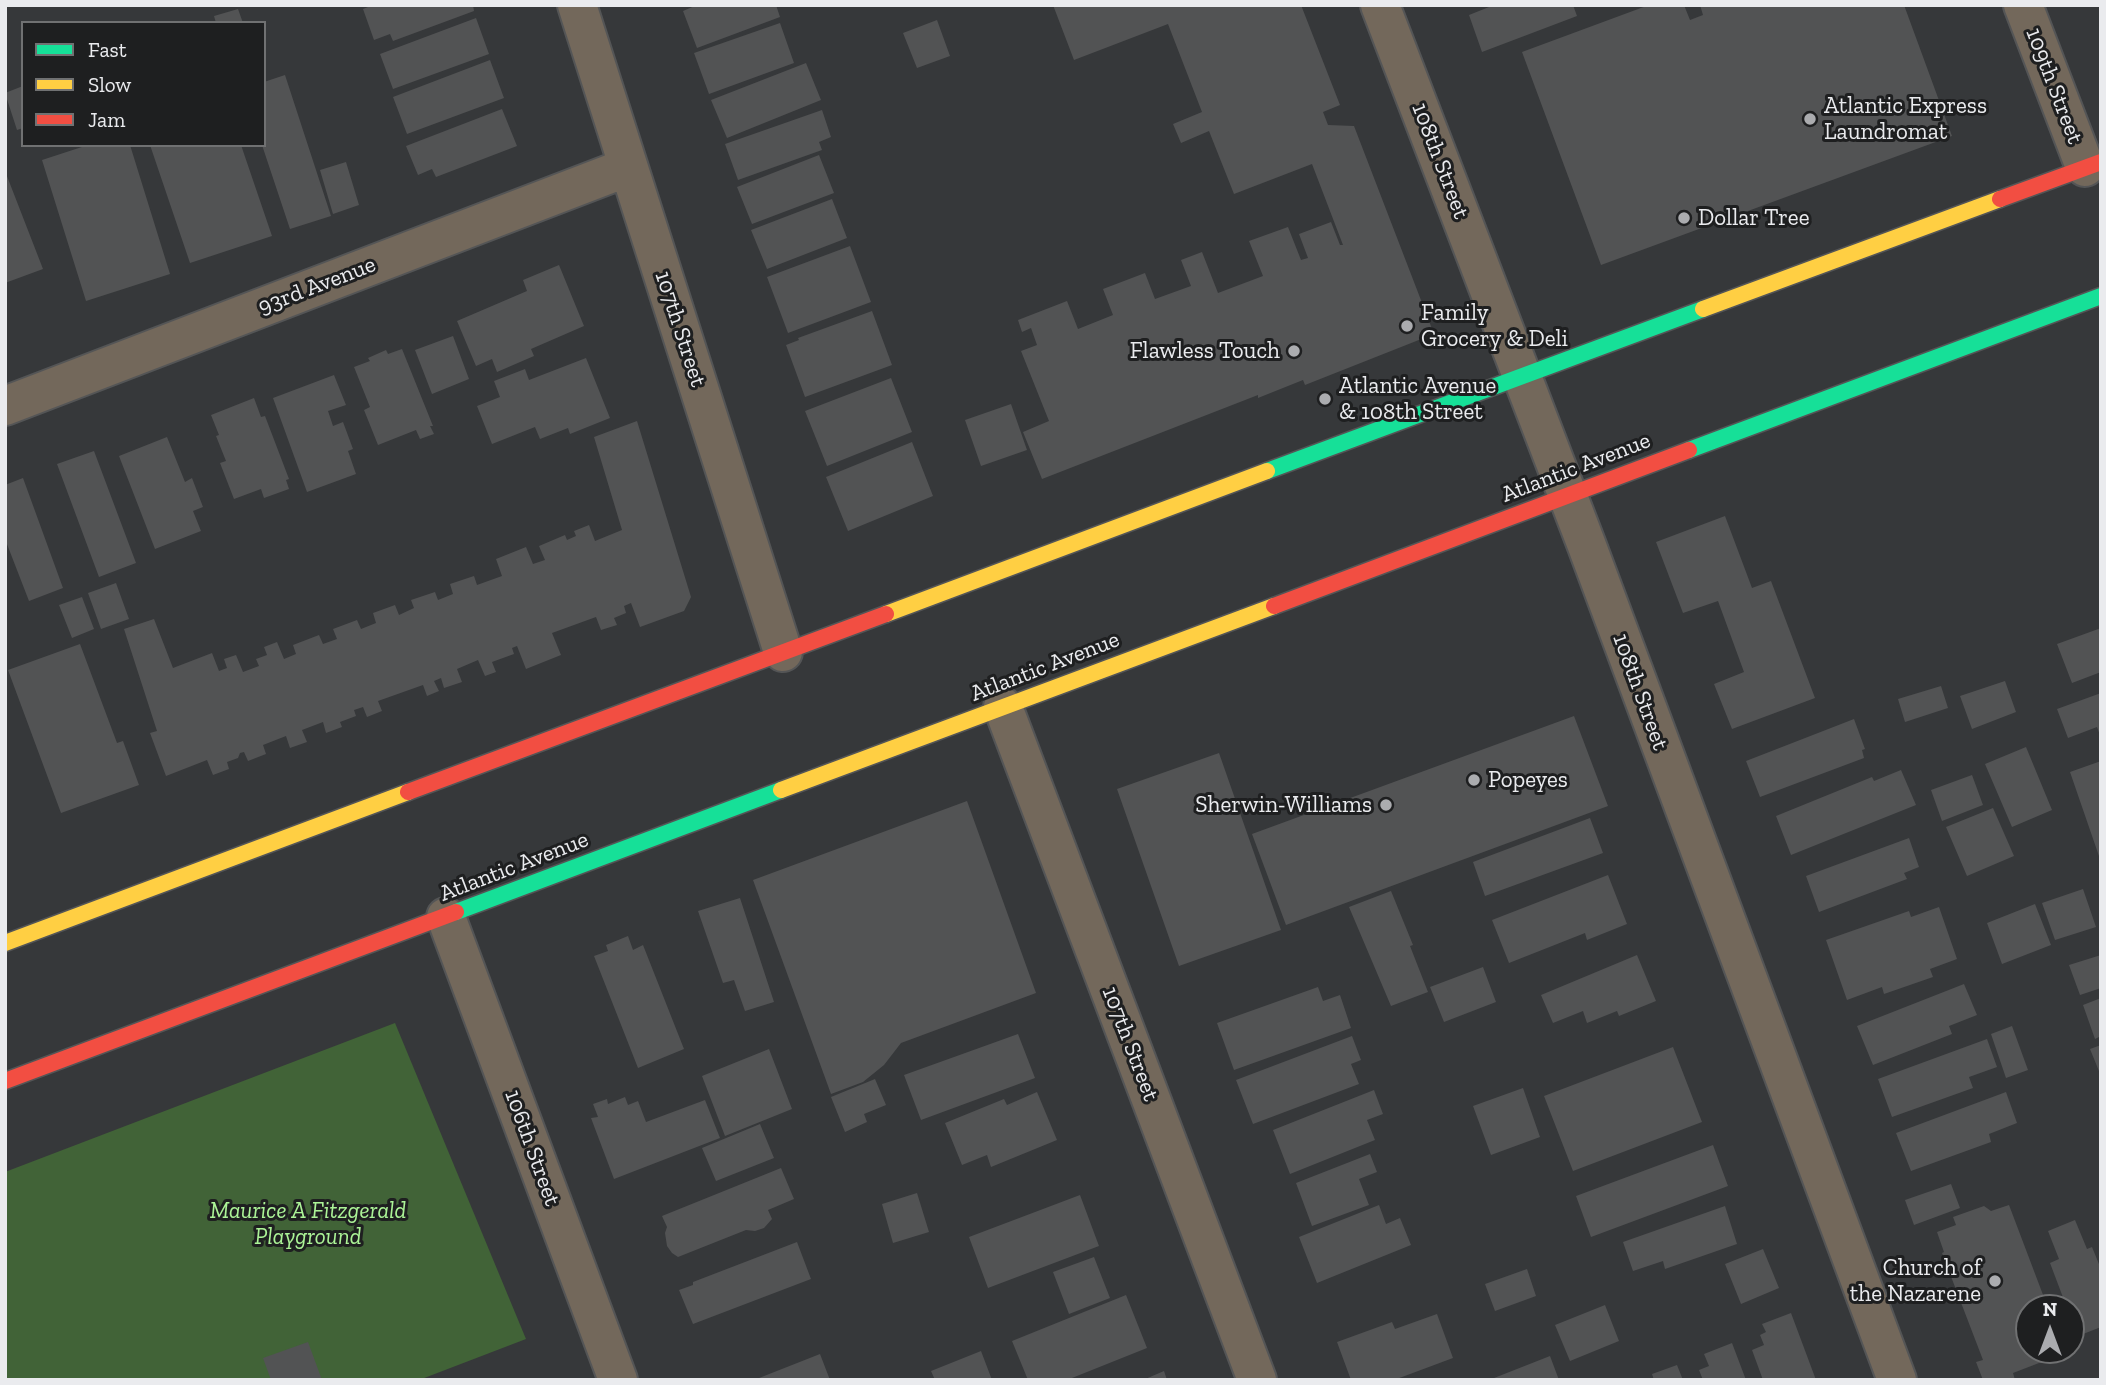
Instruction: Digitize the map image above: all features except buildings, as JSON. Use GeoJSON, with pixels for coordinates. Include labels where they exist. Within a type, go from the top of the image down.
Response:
{"type":"FeatureCollection","features":[{"type":"Feature","properties":{"kind":"main road"},"geometry":{"type":"LineString","coordinates":[[5,943],[2093,165]]}},
{"type":"Feature","properties":{"kind":"main road","name":"Atlantic Avenue"},"geometry":{"type":"LineString","coordinates":[[5,1081],[2101,296]]}},
{"type":"Feature","properties":{"kind":"street","name":"107th Street"},"geometry":{"type":"LineString","coordinates":[[578,5],[783,652]]}},
{"type":"Feature","properties":{"kind":"street","name":"108th Street"},"geometry":{"type":"LineString","coordinates":[[1380,5],[1567,495],[1897,1380]]}},
{"type":"Feature","properties":{"kind":"street","name":"109th Street"},"geometry":{"type":"LineString","coordinates":[[2023,5],[2093,165]]}},
{"type":"Feature","properties":{"kind":"street","name":"93rd Avenue"},"geometry":{"type":"LineString","coordinates":[[5,406],[628,167]]}},
{"type":"Feature","properties":{"kind":"street","name":"107th Street"},"geometry":{"type":"LineString","coordinates":[[1003,707],[1257,1380]]}},
{"type":"Feature","properties":{"kind":"street","name":"106th Street"},"geometry":{"type":"LineString","coordinates":[[446,917],[618,1380]]}},
{"type":"Feature","properties":{"kind":"green space","name":"Maurice A Fitzgerald Playground"},"geometry":{"type":"Polygon","coordinates":[[[395,1023],[526,1339],[419,1380],[5,1380],[5,1172],[395,1023]]]}},
{"type":"Feature","properties":{"kind":"traffic: fast"},"geometry":{"type":"LineString","coordinates":[[1689,450],[2101,296]]}},
{"type":"Feature","properties":{"kind":"traffic: fast"},"geometry":{"type":"LineString","coordinates":[[1267,471],[1703,309]]}},
{"type":"Feature","properties":{"kind":"traffic: fast"},"geometry":{"type":"LineString","coordinates":[[456,912],[781,790]]}},
{"type":"Feature","properties":{"kind":"traffic: slow"},"geometry":{"type":"LineString","coordinates":[[1703,309],[2000,199]]}},
{"type":"Feature","properties":{"kind":"traffic: slow"},"geometry":{"type":"LineString","coordinates":[[886,614],[1267,471]]}},
{"type":"Feature","properties":{"kind":"traffic: slow"},"geometry":{"type":"LineString","coordinates":[[781,790],[1274,606]]}},
{"type":"Feature","properties":{"kind":"traffic: slow"},"geometry":{"type":"LineString","coordinates":[[5,943],[408,792]]}},
{"type":"Feature","properties":{"kind":"traffic: jam"},"geometry":{"type":"LineString","coordinates":[[2000,199],[2101,162]]}},
{"type":"Feature","properties":{"kind":"traffic: jam"},"geometry":{"type":"LineString","coordinates":[[1274,606],[1689,450]]}},
{"type":"Feature","properties":{"kind":"traffic: jam"},"geometry":{"type":"LineString","coordinates":[[408,792],[886,614]]}},
{"type":"Feature","properties":{"kind":"traffic: jam"},"geometry":{"type":"LineString","coordinates":[[5,1081],[456,912]]}},
{"type":"Feature","properties":{"kind":"place","name":"Atlantic Express Laundromat"},"geometry":{"type":"Point","coordinates":[1810,119]}},
{"type":"Feature","properties":{"kind":"place","name":"Dollar Tree"},"geometry":{"type":"Point","coordinates":[1684,218]}},
{"type":"Feature","properties":{"kind":"place","name":"Family Grocery & Deli"},"geometry":{"type":"Point","coordinates":[1407,326]}},
{"type":"Feature","properties":{"kind":"place","name":"Flawless Touch"},"geometry":{"type":"Point","coordinates":[1294,351]}},
{"type":"Feature","properties":{"kind":"place","name":"Atlantic Avenue & 108th Street"},"geometry":{"type":"Point","coordinates":[1325,399]}},
{"type":"Feature","properties":{"kind":"place","name":"Popeyes"},"geometry":{"type":"Point","coordinates":[1474,780]}},
{"type":"Feature","properties":{"kind":"place","name":"Sherwin-Williams"},"geometry":{"type":"Point","coordinates":[1386,805]}},
{"type":"Feature","properties":{"kind":"place","name":"Church of the Nazarene"},"geometry":{"type":"Point","coordinates":[1995,1281]}}]}
